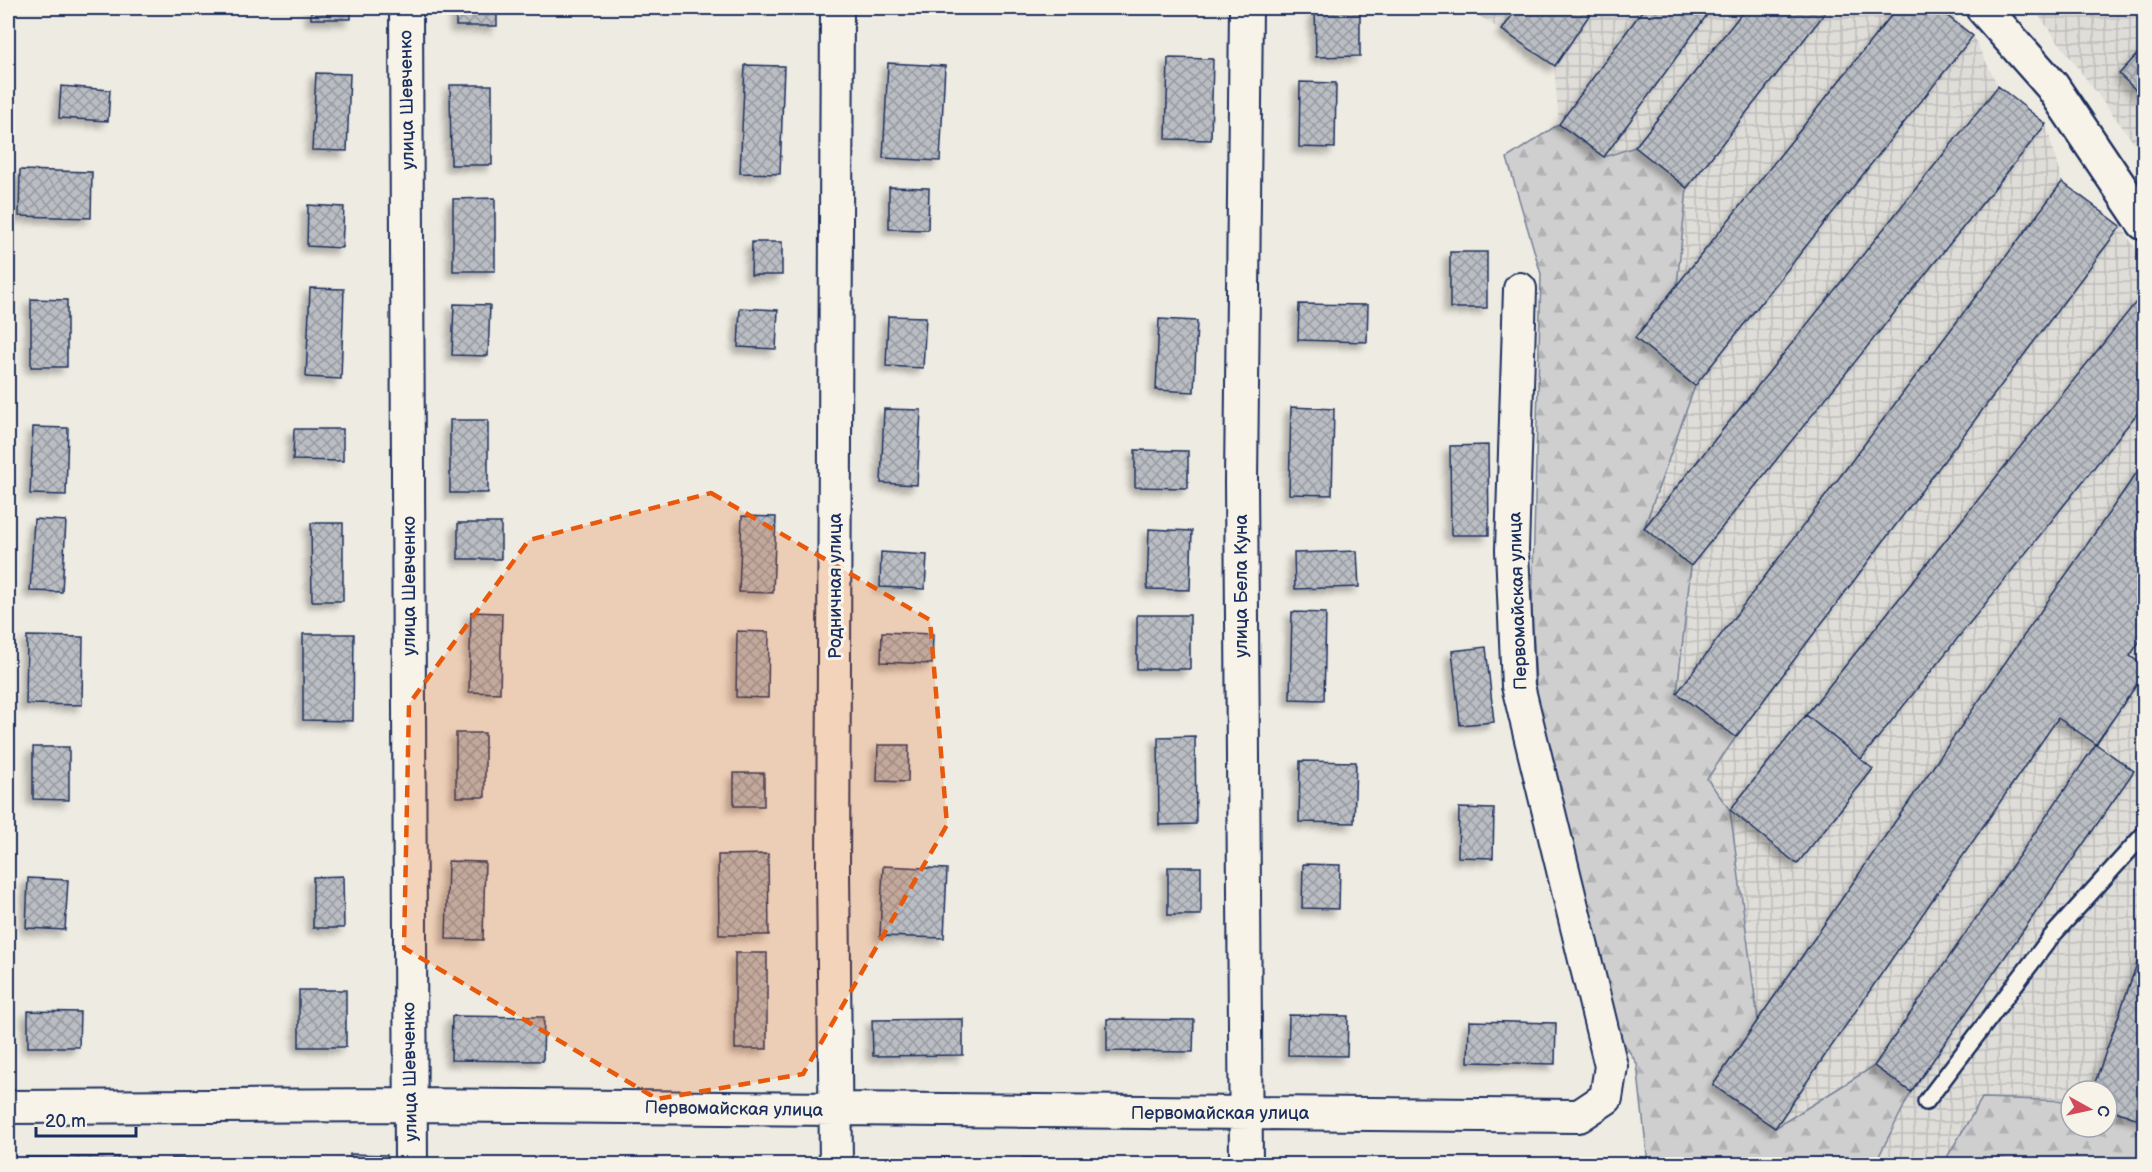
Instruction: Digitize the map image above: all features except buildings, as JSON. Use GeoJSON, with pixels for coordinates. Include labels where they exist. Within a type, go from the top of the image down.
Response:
{"type":"FeatureCollection","features":[{"type":"Feature","properties":{"kind":"street","name":"улица Шевченко"},"geometry":{"type":"LineString","coordinates":[[406,8],[411,1164]]}},
{"type":"Feature","properties":{"kind":"street","name":"Родничная улица"},"geometry":{"type":"LineString","coordinates":[[836,1164],[833,871],[837,8]]}},
{"type":"Feature","properties":{"kind":"street","name":"улица Бела Куна"},"geometry":{"type":"LineString","coordinates":[[1246,8],[1241,482],[1246,1164]]}},
{"type":"Feature","properties":{"kind":"street"},"geometry":{"type":"LineString","coordinates":[[1983,8],[2052,86],[2145,223]]}},
{"type":"Feature","properties":{"kind":"street","name":"Первомайская улица"},"geometry":{"type":"LineString","coordinates":[[8,1107],[410,1105],[1579,1116],[1606,1098],[1611,1066],[1518,686],[1512,550],[1520,289]]}},
{"type":"Feature","properties":{"kind":"lane"},"geometry":{"type":"LineString","coordinates":[[1926,1102],[2051,937],[2145,834]]}},
{"type":"Feature","properties":{"kind":"highlighted area"},"geometry":{"type":"Polygon","coordinates":[[[711,493],[930,620],[947,825],[803,1074],[657,1099],[404,948],[409,704],[529,540],[711,493]]]}},
{"type":"Feature","properties":{"kind":"shaded area"},"geometry":{"type":"Polygon","coordinates":[[[1483,8],[1945,8],[1973,36],[1998,86],[2046,124],[2062,182],[2121,226],[2144,262],[2144,1121],[2119,1112],[2119,1079],[2059,1079],[2059,1101],[1982,1098],[1943,1164],[1875,1164],[1911,1092],[1775,1128],[1713,1085],[1758,1020],[1730,810],[1707,779],[1677,693],[1691,566],[1644,528],[1695,386],[1635,338],[1604,157],[1559,124],[1554,66],[1478,15],[1483,8]]]}},
{"type":"Feature","properties":{"kind":"shaded area"},"geometry":{"type":"Polygon","coordinates":[[[2033,8],[2144,8],[2144,156],[2033,8]]]}},
{"type":"Feature","properties":{"kind":"green space"},"geometry":{"type":"Polygon","coordinates":[[[1559,124],[1604,157],[1635,147],[1687,188],[1677,285],[1635,338],[1695,386],[1644,528],[1691,566],[1677,693],[1736,737],[1707,779],[1730,810],[1758,1020],[1713,1085],[1775,1128],[1874,1066],[1911,1092],[1875,1164],[1648,1164],[1637,1064],[1597,999],[1539,738],[1532,610],[1541,274],[1507,158],[1559,124]]]}},
{"type":"Feature","properties":{"kind":"green space"},"geometry":{"type":"Polygon","coordinates":[[[1982,1098],[2059,1101],[2059,1139],[2119,1139],[2119,1112],[2144,1121],[2144,1164],[1943,1164],[1982,1098]]]}}]}
